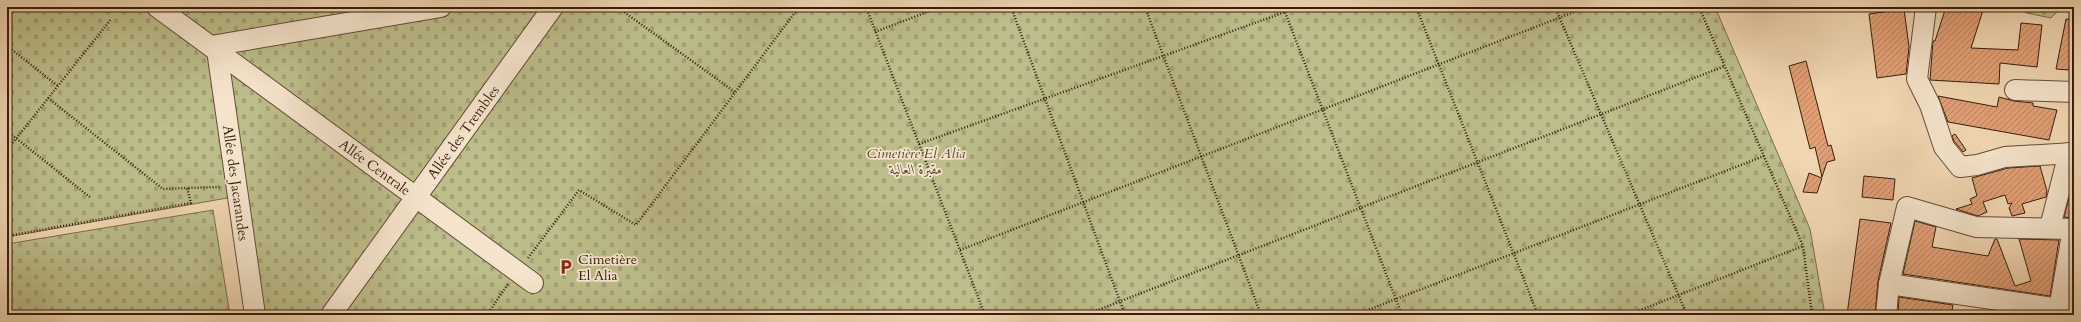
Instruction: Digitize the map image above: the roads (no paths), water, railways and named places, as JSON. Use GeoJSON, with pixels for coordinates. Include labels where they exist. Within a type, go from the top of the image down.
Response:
{"type":"FeatureCollection","features":[{"type":"Feature","properties":{"kind":"street","name":"Allée Centrale"},"geometry":{"type":"LineString","coordinates":[[157,7],[533,283]]}},
{"type":"Feature","properties":{"kind":"street"},"geometry":{"type":"LineString","coordinates":[[214,48],[440,7]]}},
{"type":"Feature","properties":{"kind":"street","name":"Allée des Trembles"},"geometry":{"type":"LineString","coordinates":[[331,315],[417,198],[553,7]]}},
{"type":"Feature","properties":{"kind":"street"},"geometry":{"type":"LineString","coordinates":[[1926,7],[1917,79],[1930,105],[1944,147],[1960,166],[1977,165],[2005,157],[2072,153],[2050,227]]}},
{"type":"Feature","properties":{"kind":"street","name":"Allée des Jacarandes"},"geometry":{"type":"LineString","coordinates":[[214,48],[255,315]]}},
{"type":"Feature","properties":{"kind":"street"},"geometry":{"type":"LineString","coordinates":[[2015,90],[2074,92]]}},
{"type":"Feature","properties":{"kind":"street"},"geometry":{"type":"LineString","coordinates":[[1886,315],[1889,284],[1907,207],[1976,227],[2050,227],[2073,229],[2064,312],[1889,284]]}},
{"type":"Feature","properties":{"kind":"place","name":"Cimetière El Alia"},"geometry":{"type":"Point","coordinates":[566,267]}},
{"type":"Feature","properties":{"kind":"park label","name":"Cimetière El Alia مقبرة العالية"},"geometry":{"type":"Point","coordinates":[916,162]}}]}
